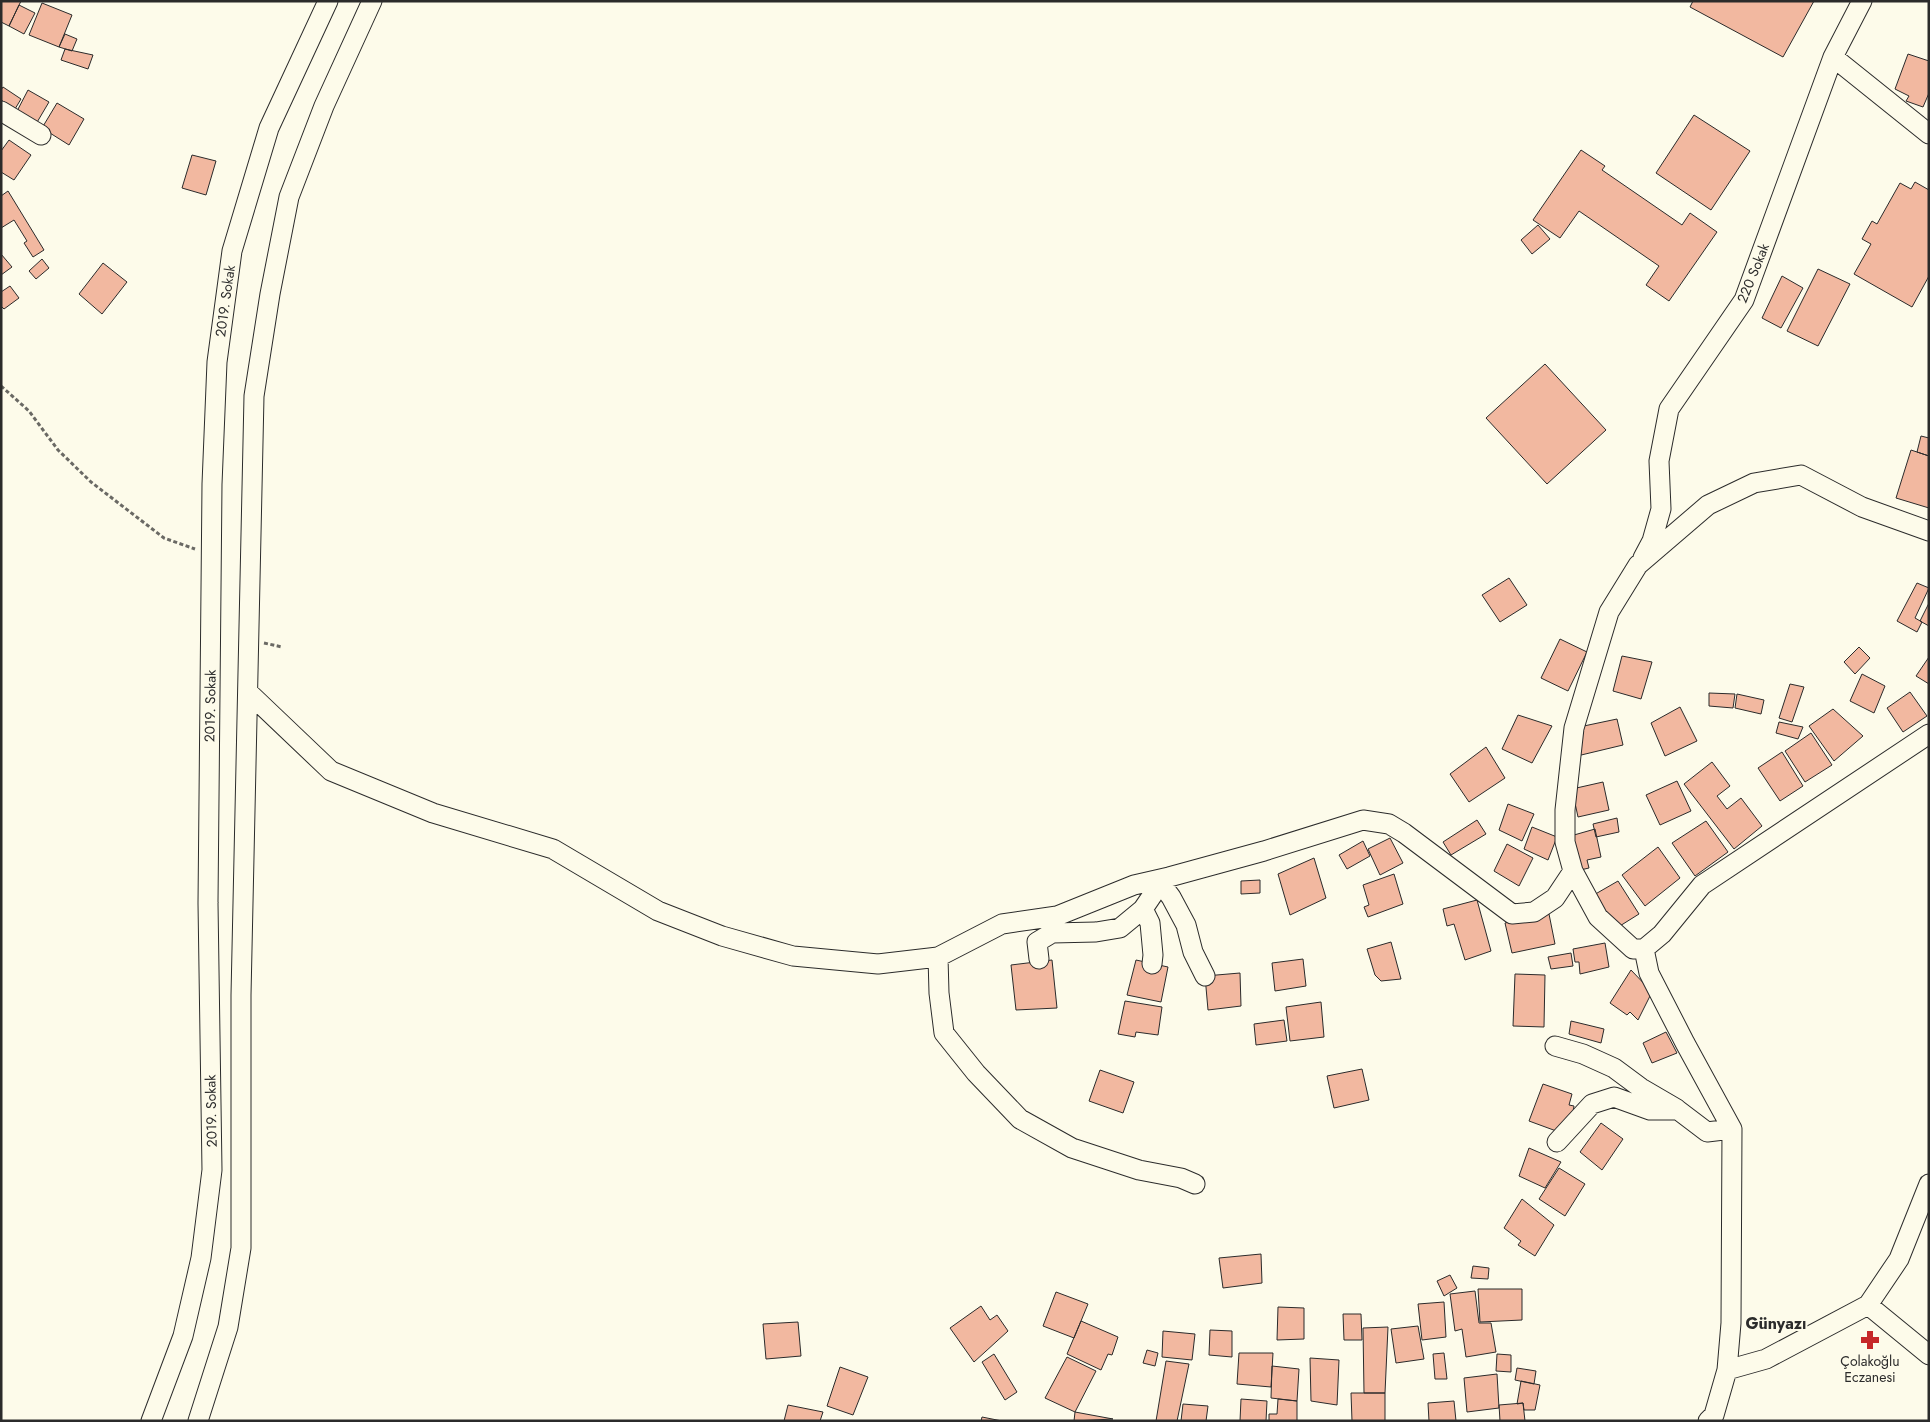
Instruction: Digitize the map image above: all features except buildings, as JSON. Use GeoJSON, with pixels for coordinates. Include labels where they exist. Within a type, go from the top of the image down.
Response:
{"type":"FeatureCollection","features":[{"type":"Feature","properties":{"kind":"street","name":"2019. Sokak"},"geometry":{"type":"LineString","coordinates":[[151,1421],[183,1336],[201,1258],[212,1170],[208,903],[212,484],[217,362],[232,251],[269,128],[328,1]]}},
{"type":"Feature","properties":{"kind":"street"},"geometry":{"type":"LineString","coordinates":[[198,1421],[228,1327],[241,1248],[241,995],[254,396],[270,294],[289,197],[324,106],[372,1]]}},
{"type":"Feature","properties":{"kind":"street","name":"220 Sokak"},"geometry":{"type":"LineString","coordinates":[[1638,566],[1652,541],[1661,510],[1659,461],[1669,409],[1744,300],[1833,57],[1862,1]]}},
{"type":"Feature","properties":{"kind":"street"},"geometry":{"type":"LineString","coordinates":[[1833,57],[1929,134]]}},
{"type":"Feature","properties":{"kind":"street"},"geometry":{"type":"LineString","coordinates":[[1,111],[41,136]]}},
{"type":"Feature","properties":{"kind":"street"},"geometry":{"type":"LineString","coordinates":[[1929,531],[1862,507],[1801,475],[1754,483],[1708,505],[1638,566],[1609,612],[1574,728],[1565,810],[1565,842],[1573,871],[1598,917],[1633,949],[1644,949],[1662,934],[1702,885],[1929,734]]}},
{"type":"Feature","properties":{"kind":"street"},"geometry":{"type":"LineString","coordinates":[[248,692],[331,771],[433,813],[553,849],[658,911],[722,936],[793,956],[878,964],[938,957],[1002,924],[1057,916],[1134,885],[1162,881],[1363,820],[1389,824],[1512,914],[1534,912],[1556,898],[1573,871]]}},
{"type":"Feature","properties":{"kind":"street"},"geometry":{"type":"LineString","coordinates":[[1040,959],[1038,942],[1052,933],[1096,932],[1120,928],[1143,909],[1162,881]]}},
{"type":"Feature","properties":{"kind":"street"},"geometry":{"type":"LineString","coordinates":[[1162,881],[1186,925],[1193,952],[1205,976]]}},
{"type":"Feature","properties":{"kind":"street"},"geometry":{"type":"LineString","coordinates":[[1143,909],[1150,923],[1152,964]]}},
{"type":"Feature","properties":{"kind":"street"},"geometry":{"type":"LineString","coordinates":[[1644,949],[1650,973],[1685,1043],[1732,1129],[1731,1323],[1727,1370],[1714,1415],[1708,1421]]}},
{"type":"Feature","properties":{"kind":"street"},"geometry":{"type":"LineString","coordinates":[[938,957],[939,993],[944,1033],[976,1074],[1020,1119],[1072,1148],[1139,1170],[1180,1178],[1195,1184]]}},
{"type":"Feature","properties":{"kind":"street"},"geometry":{"type":"LineString","coordinates":[[1555,1046],[1583,1054],[1614,1068],[1641,1088],[1678,1110],[1707,1132],[1732,1129]]}},
{"type":"Feature","properties":{"kind":"street"},"geometry":{"type":"LineString","coordinates":[[1557,1142],[1592,1104],[1614,1097],[1650,1110],[1678,1110]]}},
{"type":"Feature","properties":{"kind":"street"},"geometry":{"type":"LineString","coordinates":[[1727,1370],[1766,1359],[1868,1305],[1899,1259],[1929,1184]]}},
{"type":"Feature","properties":{"kind":"street"},"geometry":{"type":"LineString","coordinates":[[1868,1305],[1929,1354]]}},
{"type":"Feature","properties":{"kind":"path"},"geometry":{"type":"LineString","coordinates":[[1,386],[29,412],[58,450],[91,482],[164,538],[211,553]]}},
{"type":"Feature","properties":{"kind":"place","name":"Çolakoğlu Eczanesi"},"geometry":{"type":"Point","coordinates":[1870,1340]}},
{"type":"Feature","properties":{"kind":"district","name":"Günyazı"},"geometry":{"type":"Point","coordinates":[1776,1323]}}]}
